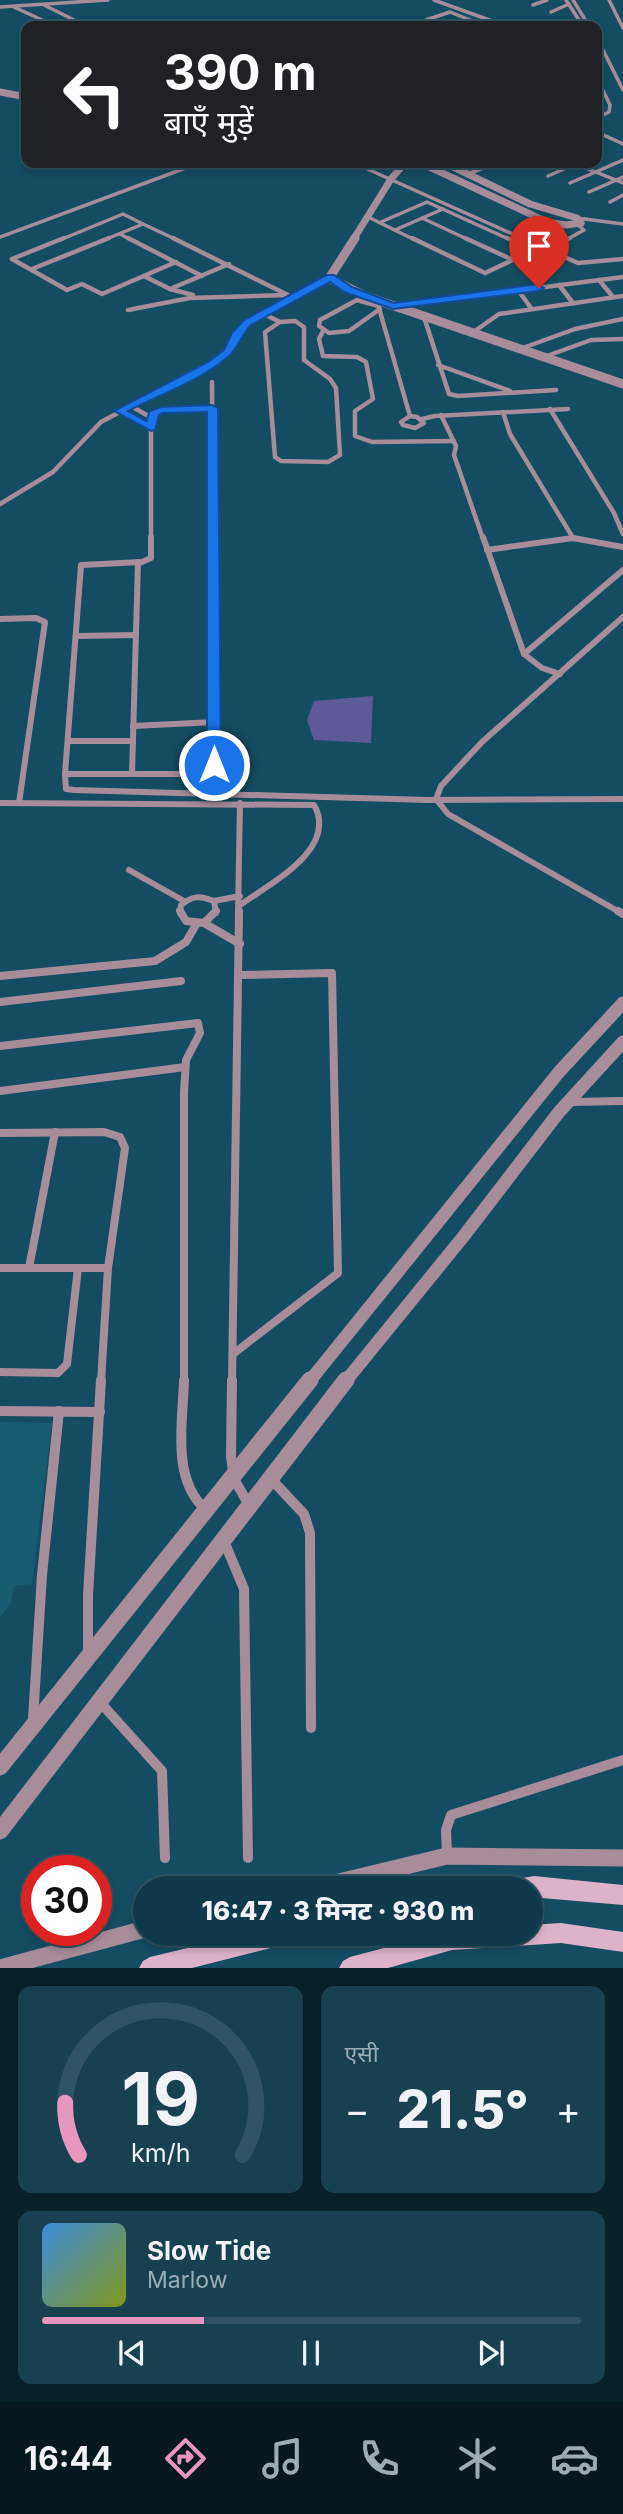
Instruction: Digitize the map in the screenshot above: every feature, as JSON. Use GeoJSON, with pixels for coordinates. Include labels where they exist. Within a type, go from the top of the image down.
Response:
{"type":"FeatureCollection","features":[{"type":"Feature","properties":{"kind":"main road"},"geometry":{"type":"LineString","coordinates":[[543,1887],[623,1895]]}},
{"type":"Feature","properties":{"kind":"main road"},"geometry":{"type":"LineString","coordinates":[[350,1968],[452,1940],[561,1933],[623,1942]]}},
{"type":"Feature","properties":{"kind":"main road"},"geometry":{"type":"LineString","coordinates":[[150,1968],[239,1946]]}},
{"type":"Feature","properties":{"kind":"street"},"geometry":{"type":"LineString","coordinates":[[0,8],[108,0]]}},
{"type":"Feature","properties":{"kind":"street"},"geometry":{"type":"LineString","coordinates":[[434,0],[492,21]]}},
{"type":"Feature","properties":{"kind":"street"},"geometry":{"type":"LineString","coordinates":[[533,5],[547,0]]}},
{"type":"Feature","properties":{"kind":"street"},"geometry":{"type":"LineString","coordinates":[[609,0],[623,28]]}},
{"type":"Feature","properties":{"kind":"street"},"geometry":{"type":"LineString","coordinates":[[551,12],[570,1]]}},
{"type":"Feature","properties":{"kind":"street"},"geometry":{"type":"LineString","coordinates":[[570,1],[579,20],[576,21]]}},
{"type":"Feature","properties":{"kind":"street"},"geometry":{"type":"LineString","coordinates":[[570,1],[585,21]]}},
{"type":"Feature","properties":{"kind":"street"},"geometry":{"type":"LineString","coordinates":[[43,5],[74,20]]}},
{"type":"Feature","properties":{"kind":"street"},"geometry":{"type":"LineString","coordinates":[[13,7],[44,21]]}},
{"type":"Feature","properties":{"kind":"street"},"geometry":{"type":"LineString","coordinates":[[614,9],[623,9]]}},
{"type":"Feature","properties":{"kind":"street"},"geometry":{"type":"LineString","coordinates":[[429,21],[426,20],[450,12],[472,21]]}},
{"type":"Feature","properties":{"kind":"street"},"geometry":{"type":"LineString","coordinates":[[602,48],[623,90]]}},
{"type":"Feature","properties":{"kind":"street"},"geometry":{"type":"LineString","coordinates":[[602,89],[610,106],[609,112],[602,116]]}},
{"type":"Feature","properties":{"kind":"street"},"geometry":{"type":"LineString","coordinates":[[0,90],[21,92]]}},
{"type":"Feature","properties":{"kind":"street"},"geometry":{"type":"LineString","coordinates":[[0,90],[21,96]]}},
{"type":"Feature","properties":{"kind":"street"},"geometry":{"type":"LineString","coordinates":[[602,134],[623,144]]}},
{"type":"Feature","properties":{"kind":"street"},"geometry":{"type":"LineString","coordinates":[[570,183],[623,160]]}},
{"type":"Feature","properties":{"kind":"street"},"geometry":{"type":"LineString","coordinates":[[0,237],[186,168]]}},
{"type":"Feature","properties":{"kind":"street"},"geometry":{"type":"LineString","coordinates":[[366,168],[578,263],[623,260]]}},
{"type":"Feature","properties":{"kind":"street"},"geometry":{"type":"LineString","coordinates":[[0,504],[48,475],[101,422],[223,357],[237,333],[255,318],[289,296],[330,277],[401,168]]}},
{"type":"Feature","properties":{"kind":"street"},"geometry":{"type":"LineString","coordinates":[[438,168],[523,211],[563,225],[578,222],[623,223]]}},
{"type":"Feature","properties":{"kind":"street"},"geometry":{"type":"LineString","coordinates":[[455,168],[530,204],[578,222],[584,230],[544,249]]}},
{"type":"Feature","properties":{"kind":"street"},"geometry":{"type":"LineString","coordinates":[[468,174],[483,168]]}},
{"type":"Feature","properties":{"kind":"street"},"geometry":{"type":"LineString","coordinates":[[548,176],[564,168]]}},
{"type":"Feature","properties":{"kind":"street"},"geometry":{"type":"LineString","coordinates":[[586,168],[623,183]]}},
{"type":"Feature","properties":{"kind":"street"},"geometry":{"type":"LineString","coordinates":[[589,192],[623,177]]}},
{"type":"Feature","properties":{"kind":"street"},"geometry":{"type":"LineString","coordinates":[[610,202],[623,195]]}},
{"type":"Feature","properties":{"kind":"street"},"geometry":{"type":"LineString","coordinates":[[368,217],[485,273],[534,250],[427,202],[381,222]]}},
{"type":"Feature","properties":{"kind":"street"},"geometry":{"type":"LineString","coordinates":[[395,230],[443,209]]}},
{"type":"Feature","properties":{"kind":"street"},"geometry":{"type":"LineString","coordinates":[[176,262],[102,294],[82,284],[67,290],[12,259],[123,214],[229,264],[289,296]]}},
{"type":"Feature","properties":{"kind":"street"},"geometry":{"type":"LineString","coordinates":[[422,218],[513,260]]}},
{"type":"Feature","properties":{"kind":"street"},"geometry":{"type":"LineString","coordinates":[[32,269],[144,224]]}},
{"type":"Feature","properties":{"kind":"street"},"geometry":{"type":"LineString","coordinates":[[120,234],[202,276]]}},
{"type":"Feature","properties":{"kind":"street"},"geometry":{"type":"LineString","coordinates":[[170,289],[229,264]]}},
{"type":"Feature","properties":{"kind":"street"},"geometry":{"type":"LineString","coordinates":[[144,276],[170,289],[200,297]]}},
{"type":"Feature","properties":{"kind":"street"},"geometry":{"type":"LineString","coordinates":[[330,277],[378,305],[410,416]]}},
{"type":"Feature","properties":{"kind":"street"},"geometry":{"type":"LineString","coordinates":[[323,331],[319,326],[320,320],[357,300],[393,306],[623,277]]}},
{"type":"Feature","properties":{"kind":"street"},"geometry":{"type":"LineString","coordinates":[[599,280],[613,298]]}},
{"type":"Feature","properties":{"kind":"street"},"geometry":{"type":"LineString","coordinates":[[559,285],[573,303]]}},
{"type":"Feature","properties":{"kind":"street"},"geometry":{"type":"LineString","coordinates":[[518,290],[531,308]]}},
{"type":"Feature","properties":{"kind":"street"},"geometry":{"type":"LineString","coordinates":[[128,310],[200,297],[289,296]]}},
{"type":"Feature","properties":{"kind":"street"},"geometry":{"type":"LineString","coordinates":[[472,333],[499,314],[623,296]]}},
{"type":"Feature","properties":{"kind":"street"},"geometry":{"type":"LineString","coordinates":[[323,331],[349,331],[378,305]]}},
{"type":"Feature","properties":{"kind":"street"},"geometry":{"type":"LineString","coordinates":[[393,306],[622,384]]}},
{"type":"Feature","properties":{"kind":"street"},"geometry":{"type":"LineString","coordinates":[[262,313],[280,322]]}},
{"type":"Feature","properties":{"kind":"street"},"geometry":{"type":"LineString","coordinates":[[424,317],[447,391],[452,396],[556,390]]}},
{"type":"Feature","properties":{"kind":"street"},"geometry":{"type":"LineString","coordinates":[[255,318],[271,327]]}},
{"type":"Feature","properties":{"kind":"street"},"geometry":{"type":"LineString","coordinates":[[519,350],[567,332],[623,319]]}},
{"type":"Feature","properties":{"kind":"street"},"geometry":{"type":"LineString","coordinates":[[295,321],[304,327],[304,360],[330,379],[337,388],[340,456],[334,460],[281,461],[275,457],[265,336],[271,327],[280,322],[295,321]]}},
{"type":"Feature","properties":{"kind":"street"},"geometry":{"type":"LineString","coordinates":[[323,331],[319,339],[323,356],[356,357],[366,362],[368,368],[373,399],[355,411],[355,436],[372,442],[454,441]]}},
{"type":"Feature","properties":{"kind":"street"},"geometry":{"type":"LineString","coordinates":[[567,332],[580,342]]}},
{"type":"Feature","properties":{"kind":"street"},"geometry":{"type":"LineString","coordinates":[[543,358],[580,342],[604,338],[623,339]]}},
{"type":"Feature","properties":{"kind":"street"},"geometry":{"type":"LineString","coordinates":[[438,365],[514,392]]}},
{"type":"Feature","properties":{"kind":"street"},"geometry":{"type":"LineString","coordinates":[[65,774],[205,774],[214,768],[212,382]]}},
{"type":"Feature","properties":{"kind":"street"},"geometry":{"type":"LineString","coordinates":[[129,405],[152,418]]}},
{"type":"Feature","properties":{"kind":"street"},"geometry":{"type":"LineString","coordinates":[[212,408],[161,410],[152,418],[151,558],[138,562],[80,565],[66,789],[436,799],[623,799]]}},
{"type":"Feature","properties":{"kind":"street"},"geometry":{"type":"LineString","coordinates":[[550,409],[614,513],[623,534]]}},
{"type":"Feature","properties":{"kind":"street"},"geometry":{"type":"LineString","coordinates":[[422,419],[422,426],[408,428],[401,422],[410,416],[422,419],[441,415],[568,409]]}},
{"type":"Feature","properties":{"kind":"street"},"geometry":{"type":"LineString","coordinates":[[119,411],[151,427]]}},
{"type":"Feature","properties":{"kind":"street"},"geometry":{"type":"LineString","coordinates":[[503,412],[510,434],[572,538]]}},
{"type":"Feature","properties":{"kind":"street"},"geometry":{"type":"LineString","coordinates":[[441,415],[454,441],[454,455],[524,654],[542,668],[560,674]]}},
{"type":"Feature","properties":{"kind":"street"},"geometry":{"type":"LineString","coordinates":[[487,550],[572,538],[623,547]]}},
{"type":"Feature","properties":{"kind":"street"},"geometry":{"type":"LineString","coordinates":[[132,774],[138,562]]}},
{"type":"Feature","properties":{"kind":"street"},"geometry":{"type":"LineString","coordinates":[[524,654],[623,570]]}},
{"type":"Feature","properties":{"kind":"street"},"geometry":{"type":"LineString","coordinates":[[623,617],[482,742],[440,786],[436,799],[440,808],[448,814],[623,914]]}},
{"type":"Feature","properties":{"kind":"street"},"geometry":{"type":"LineString","coordinates":[[0,619],[36,618],[45,622],[19,803]]}},
{"type":"Feature","properties":{"kind":"street"},"geometry":{"type":"LineString","coordinates":[[77,636],[136,635]]}},
{"type":"Feature","properties":{"kind":"street"},"geometry":{"type":"LineString","coordinates":[[133,726],[215,722]]}},
{"type":"Feature","properties":{"kind":"street"},"geometry":{"type":"LineString","coordinates":[[68,741],[133,741]]}},
{"type":"Feature","properties":{"kind":"street"},"geometry":{"type":"LineString","coordinates":[[0,803],[311,804],[317,809],[320,825],[317,841],[240,905]]}},
{"type":"Feature","properties":{"kind":"street"},"geometry":{"type":"LineString","coordinates":[[240,803],[231,1456],[234,1479],[249,1506]]}},
{"type":"Feature","properties":{"kind":"street"},"geometry":{"type":"LineString","coordinates":[[129,870],[184,901]]}},
{"type":"Feature","properties":{"kind":"street"},"geometry":{"type":"LineString","coordinates":[[240,896],[214,901],[200,896],[184,901],[179,909],[182,917],[201,923],[240,944]]}},
{"type":"Feature","properties":{"kind":"street"},"geometry":{"type":"LineString","coordinates":[[0,976],[155,961],[186,942],[201,923],[216,913],[214,901]]}},
{"type":"Feature","properties":{"kind":"street"},"geometry":{"type":"LineString","coordinates":[[233,1354],[338,1273],[332,973],[239,975]]}},
{"type":"Feature","properties":{"kind":"street"},"geometry":{"type":"LineString","coordinates":[[0,1002],[181,981]]}},
{"type":"Feature","properties":{"kind":"street"},"geometry":{"type":"LineString","coordinates":[[0,1767],[551,1082],[623,1003]]}},
{"type":"Feature","properties":{"kind":"street"},"geometry":{"type":"LineString","coordinates":[[0,1046],[198,1023],[200,1033],[188,1052],[185,1067],[186,1307],[182,1451],[186,1483],[195,1500],[207,1511]]}},
{"type":"Feature","properties":{"kind":"street"},"geometry":{"type":"LineString","coordinates":[[0,1831],[223,1539],[272,1480],[348,1378],[453,1250],[508,1175],[623,1042]]}},
{"type":"Feature","properties":{"kind":"street"},"geometry":{"type":"LineString","coordinates":[[0,1091],[185,1067]]}},
{"type":"Feature","properties":{"kind":"street"},"geometry":{"type":"LineString","coordinates":[[569,1102],[623,1101]]}},
{"type":"Feature","properties":{"kind":"street"},"geometry":{"type":"LineString","coordinates":[[29,1268],[55,1132]]}},
{"type":"Feature","properties":{"kind":"street"},"geometry":{"type":"LineString","coordinates":[[0,1133],[104,1132],[114,1134],[123,1142],[125,1148],[108,1268],[88,1595],[88,1656]]}},
{"type":"Feature","properties":{"kind":"street"},"geometry":{"type":"LineString","coordinates":[[0,1268],[108,1268]]}},
{"type":"Feature","properties":{"kind":"street"},"geometry":{"type":"LineString","coordinates":[[0,1372],[58,1373],[63,1370],[67,1364],[78,1268]]}},
{"type":"Feature","properties":{"kind":"street"},"geometry":{"type":"LineString","coordinates":[[0,1411],[100,1412]]}},
{"type":"Feature","properties":{"kind":"street"},"geometry":{"type":"LineString","coordinates":[[32,1730],[42,1574],[60,1411]]}},
{"type":"Feature","properties":{"kind":"street"},"geometry":{"type":"LineString","coordinates":[[272,1480],[304,1514],[310,1533],[311,1728]]}},
{"type":"Feature","properties":{"kind":"street"},"geometry":{"type":"LineString","coordinates":[[223,1539],[244,1589],[248,1858]]}},
{"type":"Feature","properties":{"kind":"street"},"geometry":{"type":"LineString","coordinates":[[99,1701],[162,1771],[165,1858]]}},
{"type":"Feature","properties":{"kind":"street"},"geometry":{"type":"LineString","coordinates":[[447,1856],[446,1830],[451,1815],[623,1760]]}},
{"type":"Feature","properties":{"kind":"street"},"geometry":{"type":"LineString","coordinates":[[364,1876],[447,1856],[623,1858]]}},
{"type":"Feature","properties":{"kind":"street"},"geometry":{"type":"LineString","coordinates":[[0,1968],[133,1933]]}},
{"type":"Feature","properties":{"kind":"shaded area"},"geometry":{"type":"Polygon","coordinates":[[[373,696],[371,743],[314,740],[307,720],[314,701],[373,696]]]}},
{"type":"Feature","properties":{"kind":"shaded area"},"geometry":{"type":"Polygon","coordinates":[[[0,1422],[52,1423],[32,1584],[14,1586],[11,1603],[0,1617],[0,1422]]]}},
{"type":"Feature","properties":{"kind":"route"},"geometry":{"type":"LineString","coordinates":[[214,765],[212,408],[161,410],[154,414],[151,427],[119,411],[212,364],[223,357],[237,333],[247,323],[330,277],[348,289],[393,306],[539,288]]}}]}
